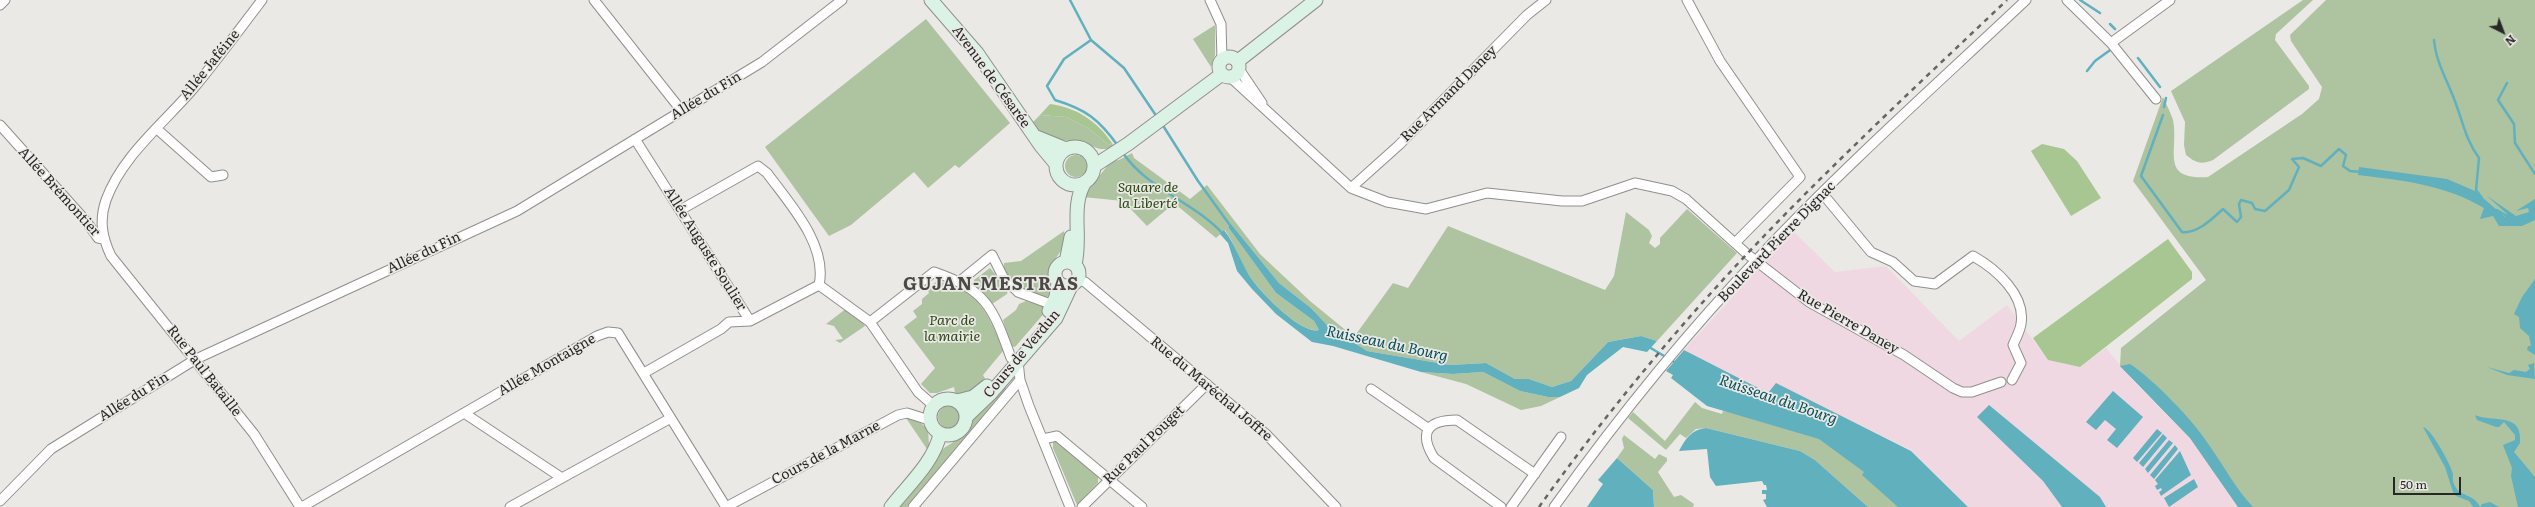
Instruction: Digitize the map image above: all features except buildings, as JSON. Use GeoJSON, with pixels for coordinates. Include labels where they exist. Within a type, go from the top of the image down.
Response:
{"type":"FeatureCollection","features":[{"type":"Feature","properties":{"kind":"main road","name":"Avenue de Césarée"},"geometry":{"type":"LineString","coordinates":[[931,0],[977,53],[1034,136],[1056,164]]}},
{"type":"Feature","properties":{"kind":"main road"},"geometry":{"type":"LineString","coordinates":[[1091,160],[1114,152],[1128,144],[1232,70],[1316,0]]}},
{"type":"Feature","properties":{"kind":"main road"},"geometry":{"type":"LineString","coordinates":[[1222,59],[1230,56],[1232,70]]}},
{"type":"Feature","properties":{"kind":"main road","name":"Avenue de Césarée"},"geometry":{"type":"LineString","coordinates":[[1034,136],[1066,149]]}},
{"type":"Feature","properties":{"kind":"main road"},"geometry":{"type":"LineString","coordinates":[[1078,147],[1091,160],[1090,178],[1085,182],[1072,185],[1066,183],[1058,176],[1056,164],[1061,153],[1066,149],[1078,147]]}},
{"type":"Feature","properties":{"kind":"main road"},"geometry":{"type":"LineString","coordinates":[[1070,263],[1079,238],[1078,201],[1085,182]]}},
{"type":"Feature","properties":{"kind":"main road"},"geometry":{"type":"LineString","coordinates":[[1066,183],[1070,201],[1070,263],[1079,272],[1075,283],[1064,286],[1058,283],[1054,276],[1056,268],[1070,263]]}},
{"type":"Feature","properties":{"kind":"main road","name":"Cours de Verdun"},"geometry":{"type":"LineString","coordinates":[[966,417],[1015,384],[1014,360],[1046,318],[1053,305],[1058,283]]}},
{"type":"Feature","properties":{"kind":"main road","name":"Cours de Verdun"},"geometry":{"type":"LineString","coordinates":[[958,401],[973,397],[985,388],[1056,318],[1075,283]]}},
{"type":"Feature","properties":{"kind":"main road"},"geometry":{"type":"LineString","coordinates":[[942,399],[958,401],[962,406],[966,417],[965,423],[958,433],[946,436],[935,431],[929,420],[933,405],[942,399]]}},
{"type":"Feature","properties":{"kind":"main road"},"geometry":{"type":"LineString","coordinates":[[891,507],[929,459],[937,446],[940,434]]}},
{"type":"Feature","properties":{"kind":"street"},"geometry":{"type":"LineString","coordinates":[[0,5],[5,0]]}},
{"type":"Feature","properties":{"kind":"street","name":"Allée Jaféine"},"geometry":{"type":"LineString","coordinates":[[103,240],[102,217],[106,200],[120,170],[193,89],[262,0]]}},
{"type":"Feature","properties":{"kind":"street"},"geometry":{"type":"LineString","coordinates":[[594,0],[680,110]]}},
{"type":"Feature","properties":{"kind":"street","name":"Allée du Fin"},"geometry":{"type":"LineString","coordinates":[[2,500],[51,449],[196,359],[516,210],[762,62],[842,0]]}},
{"type":"Feature","properties":{"kind":"street"},"geometry":{"type":"LineString","coordinates":[[1210,0],[1221,24],[1222,59]]}},
{"type":"Feature","properties":{"kind":"street","name":"Rue Armand Daney"},"geometry":{"type":"LineString","coordinates":[[1351,188],[1399,145],[1527,15],[1546,0]]}},
{"type":"Feature","properties":{"kind":"street"},"geometry":{"type":"LineString","coordinates":[[1687,0],[1720,61],[1800,177],[1735,243]]}},
{"type":"Feature","properties":{"kind":"street","name":"Boulevard Pierre Dignac"},"geometry":{"type":"LineString","coordinates":[[1554,507],[1599,445],[1677,350],[1755,261],[1822,193],[2026,0]]}},
{"type":"Feature","properties":{"kind":"street"},"geometry":{"type":"LineString","coordinates":[[2067,0],[2111,43],[2134,69],[2156,99]]}},
{"type":"Feature","properties":{"kind":"street"},"geometry":{"type":"LineString","coordinates":[[2111,43],[2170,0]]}},
{"type":"Feature","properties":{"kind":"street"},"geometry":{"type":"LineString","coordinates":[[1232,70],[1263,106],[1351,188]]}},
{"type":"Feature","properties":{"kind":"street","name":"Allée Brémontier"},"geometry":{"type":"LineString","coordinates":[[0,125],[86,221],[98,238],[103,240]]}},
{"type":"Feature","properties":{"kind":"street"},"geometry":{"type":"LineString","coordinates":[[157,129],[211,177],[223,176]]}},
{"type":"Feature","properties":{"kind":"street","name":"Allée Auguste Soulier"},"geometry":{"type":"LineString","coordinates":[[635,139],[682,210],[750,321],[819,285]]}},
{"type":"Feature","properties":{"kind":"street"},"geometry":{"type":"LineString","coordinates":[[682,210],[758,166],[767,173],[813,237],[821,277],[819,285],[870,322],[918,392],[933,405]]}},
{"type":"Feature","properties":{"kind":"street","name":"Rue Pierre Daney"},"geometry":{"type":"LineString","coordinates":[[1351,188],[1386,202],[1426,209],[1435,208],[1487,193],[1562,201],[1582,201],[1636,183],[1672,191],[1686,200],[1755,261],[1820,309],[1839,317],[1904,355],[1958,391],[1972,392],[2001,382]]}},
{"type":"Feature","properties":{"kind":"street"},"geometry":{"type":"LineString","coordinates":[[1822,193],[1871,252],[1893,262],[1914,281],[1934,284],[1973,256],[1988,264],[2017,297],[2020,305],[2021,324],[2013,345],[2021,363],[2012,380]]}},
{"type":"Feature","properties":{"kind":"street"},"geometry":{"type":"LineString","coordinates":[[86,221],[97,220],[102,217]]}},
{"type":"Feature","properties":{"kind":"street","name":"Rue Paul Bataille"},"geometry":{"type":"LineString","coordinates":[[103,240],[111,256],[196,359],[254,434],[301,507]]}},
{"type":"Feature","properties":{"kind":"street"},"geometry":{"type":"LineString","coordinates":[[960,281],[992,255],[1003,277],[1018,292],[1053,305]]}},
{"type":"Feature","properties":{"kind":"street"},"geometry":{"type":"LineString","coordinates":[[870,322],[934,272],[960,281],[979,296],[997,318],[1014,360]]}},
{"type":"Feature","properties":{"kind":"street","name":"Rue du Maréchal Joffre"},"geometry":{"type":"LineString","coordinates":[[1075,283],[1085,282],[1267,435],[1336,507]]}},
{"type":"Feature","properties":{"kind":"street"},"geometry":{"type":"LineString","coordinates":[[644,373],[721,329],[729,322],[750,321]]}},
{"type":"Feature","properties":{"kind":"street","name":"Allée Montaigne"},"geometry":{"type":"LineString","coordinates":[[301,507],[597,336],[608,332],[618,333],[644,373],[669,420],[726,507]]}},
{"type":"Feature","properties":{"kind":"street"},"geometry":{"type":"LineString","coordinates":[[913,507],[1015,384],[1043,439],[1070,507]]}},
{"type":"Feature","properties":{"kind":"street","name":"Rue Paul Pouget"},"geometry":{"type":"LineString","coordinates":[[1082,507],[1108,479],[1207,384]]}},
{"type":"Feature","properties":{"kind":"street"},"geometry":{"type":"LineString","coordinates":[[1371,389],[1429,429]]}},
{"type":"Feature","properties":{"kind":"street"},"geometry":{"type":"LineString","coordinates":[[464,413],[562,478]]}},
{"type":"Feature","properties":{"kind":"street","name":"Cours de la Marne"},"geometry":{"type":"LineString","coordinates":[[726,507],[898,415],[907,413],[929,420]]}},
{"type":"Feature","properties":{"kind":"street"},"geometry":{"type":"LineString","coordinates":[[510,507],[669,420]]}},
{"type":"Feature","properties":{"kind":"street"},"geometry":{"type":"LineString","coordinates":[[1501,507],[1434,458],[1428,447],[1426,434],[1429,429],[1441,420],[1457,420],[1535,474]]}},
{"type":"Feature","properties":{"kind":"street"},"geometry":{"type":"LineString","coordinates":[[1043,439],[1057,436],[1142,507]]}},
{"type":"Feature","properties":{"kind":"street"},"geometry":{"type":"LineString","coordinates":[[1511,507],[1561,437]]}},
{"type":"Feature","properties":{"kind":"shaded area"},"geometry":{"type":"Polygon","coordinates":[[[1793,231],[1835,272],[1886,266],[1959,341],[2007,305],[2048,360],[2080,367],[2106,348],[2135,383],[2190,438],[2238,507],[2106,507],[2018,457],[2043,481],[2062,507],[1968,507],[1911,450],[1776,384],[1768,393],[1684,350],[1793,231]]]}},
{"type":"Feature","properties":{"kind":"green space"},"geometry":{"type":"Polygon","coordinates":[[[2303,0],[2313,0],[2276,34],[2275,40],[2309,86],[2309,89],[2213,160],[2202,163],[2190,158],[2186,155],[2184,145],[2185,122],[2171,91],[2303,0]]]}},
{"type":"Feature","properties":{"kind":"green space"},"geometry":{"type":"Polygon","coordinates":[[[2326,0],[2535,0],[2535,507],[2238,507],[2190,438],[2120,366],[2121,348],[2206,280],[2133,181],[2163,97],[2173,120],[2174,161],[2177,168],[2183,174],[2193,177],[2208,177],[2302,114],[2319,99],[2322,87],[2291,41],[2290,35],[2326,0]]]}},
{"type":"Feature","properties":{"kind":"green space"},"geometry":{"type":"Polygon","coordinates":[[[926,19],[1010,123],[959,168],[955,165],[928,188],[914,172],[851,225],[829,236],[765,147],[926,19]]]}},
{"type":"Feature","properties":{"kind":"green space"},"geometry":{"type":"Polygon","coordinates":[[[1215,25],[1215,55],[1211,67],[1193,39],[1215,25]]]}},
{"type":"Feature","properties":{"kind":"green space"},"geometry":{"type":"Polygon","coordinates":[[[1050,104],[1069,108],[1086,117],[1100,128],[1112,143],[1109,145],[1088,128],[1066,117],[1040,115],[1050,104]]]}},
{"type":"Feature","properties":{"kind":"green space"},"geometry":{"type":"Polygon","coordinates":[[[1040,115],[1066,117],[1088,128],[1109,145],[1112,143],[1114,147],[1101,149],[1044,134],[1031,124],[1040,115]]]}},
{"type":"Feature","properties":{"kind":"green space"},"geometry":{"type":"Polygon","coordinates":[[[2042,144],[2064,149],[2077,161],[2101,198],[2071,216],[2031,151],[2042,144]]]}},
{"type":"Feature","properties":{"kind":"green space","name":"Square de la Liberté"},"geometry":{"type":"Polygon","coordinates":[[[1132,153],[1134,158],[1190,199],[1207,185],[1260,254],[1310,301],[1354,337],[1393,283],[1408,288],[1448,226],[1605,290],[1614,276],[1626,212],[1649,230],[1652,236],[1649,243],[1655,248],[1660,244],[1660,238],[1687,209],[1737,253],[1657,341],[1641,336],[1608,342],[1571,381],[1552,387],[1529,379],[1515,379],[1486,363],[1450,365],[1367,351],[1327,325],[1311,308],[1279,283],[1231,224],[1228,227],[1276,293],[1314,321],[1319,330],[1301,325],[1291,319],[1261,291],[1246,270],[1225,230],[1216,238],[1180,208],[1172,205],[1147,226],[1123,201],[1083,197],[1111,161],[1119,160],[1132,153]]]}},
{"type":"Feature","properties":{"kind":"green space"},"geometry":{"type":"Polygon","coordinates":[[[1076,155],[1084,158],[1087,166],[1084,174],[1076,177],[1068,174],[1065,166],[1068,158],[1076,155]]]}},
{"type":"Feature","properties":{"kind":"green space"},"geometry":{"type":"Polygon","coordinates":[[[1064,231],[1066,243],[1048,270],[1052,293],[1047,297],[1026,290],[1012,282],[1004,270],[1004,263],[1021,261],[1064,231]]]}},
{"type":"Feature","properties":{"kind":"green space"},"geometry":{"type":"Polygon","coordinates":[[[2168,239],[2192,272],[2192,279],[2080,367],[2048,360],[2033,338],[2168,239]]]}},
{"type":"Feature","properties":{"kind":"green space","name":"Parc de la mairie"},"geometry":{"type":"Polygon","coordinates":[[[990,268],[1008,290],[1007,294],[992,304],[974,284],[974,280],[990,268]]]}},
{"type":"Feature","properties":{"kind":"green space","name":"Parc de la mairie"},"geometry":{"type":"Polygon","coordinates":[[[936,282],[962,288],[972,295],[987,315],[1003,351],[983,375],[986,380],[966,395],[955,393],[954,387],[937,393],[930,393],[921,384],[935,368],[904,327],[917,317],[913,311],[922,304],[922,299],[929,293],[927,288],[936,282]]]}},
{"type":"Feature","properties":{"kind":"green space","name":"Parc de la mairie"},"geometry":{"type":"Polygon","coordinates":[[[1026,301],[1045,307],[1047,310],[1015,347],[1011,346],[1003,320],[1016,310],[1019,304],[1026,301]]]}},
{"type":"Feature","properties":{"kind":"green space"},"geometry":{"type":"Polygon","coordinates":[[[847,308],[858,317],[865,326],[840,343],[835,340],[843,339],[834,326],[826,324],[847,308]]]}},
{"type":"Feature","properties":{"kind":"green space"},"geometry":{"type":"Polygon","coordinates":[[[1421,372],[1453,374],[1483,372],[1520,391],[1548,397],[1560,397],[1541,406],[1521,410],[1466,384],[1421,372]]]}},
{"type":"Feature","properties":{"kind":"green space"},"geometry":{"type":"Polygon","coordinates":[[[1006,385],[1006,390],[907,507],[897,507],[944,448],[966,434],[975,415],[1006,385]]]}},
{"type":"Feature","properties":{"kind":"green space"},"geometry":{"type":"Polygon","coordinates":[[[1695,402],[1702,408],[1722,414],[1723,411],[1801,425],[1930,507],[1868,507],[1815,460],[1800,451],[1706,428],[1696,429],[1686,438],[1680,434],[1666,450],[1628,418],[1633,412],[1665,441],[1695,402]]]}},
{"type":"Feature","properties":{"kind":"green space"},"geometry":{"type":"Polygon","coordinates":[[[949,406],[957,409],[960,417],[957,425],[949,428],[941,425],[938,417],[941,409],[949,406]]]}},
{"type":"Feature","properties":{"kind":"green space"},"geometry":{"type":"Polygon","coordinates":[[[906,418],[918,420],[928,430],[929,445],[927,449],[906,418]]]}},
{"type":"Feature","properties":{"kind":"green space"},"geometry":{"type":"Polygon","coordinates":[[[1624,435],[1655,459],[1659,454],[1667,458],[1667,461],[1658,472],[1674,497],[1681,495],[1694,504],[1693,507],[1654,507],[1653,490],[1617,458],[1624,448],[1622,439],[1624,435]]]}},
{"type":"Feature","properties":{"kind":"green space"},"geometry":{"type":"Polygon","coordinates":[[[1053,441],[1058,441],[1098,475],[1098,483],[1077,505],[1053,448],[1053,441]]]}},
{"type":"Feature","properties":{"kind":"water"},"geometry":{"type":"Polygon","coordinates":[[[2359,167],[2447,179],[2475,191],[2505,217],[2507,214],[2487,196],[2516,216],[2529,212],[2528,208],[2516,211],[2535,199],[2535,220],[2522,226],[2499,226],[2493,216],[2480,219],[2484,208],[2469,200],[2423,185],[2358,175],[2359,167]]]}},
{"type":"Feature","properties":{"kind":"water"},"geometry":{"type":"Polygon","coordinates":[[[1231,224],[1279,283],[1311,308],[1327,325],[1367,351],[1450,365],[1486,363],[1515,379],[1529,379],[1552,387],[1571,381],[1608,342],[1641,336],[1657,341],[1647,352],[1623,347],[1587,375],[1579,388],[1560,397],[1548,397],[1520,391],[1483,372],[1453,374],[1421,372],[1333,346],[1312,342],[1276,314],[1237,271],[1228,243],[1220,234],[1224,230],[1249,275],[1261,291],[1291,319],[1311,330],[1319,330],[1314,321],[1276,293],[1228,227],[1231,224]]]}},
{"type":"Feature","properties":{"kind":"water"},"geometry":{"type":"Polygon","coordinates":[[[2535,279],[2535,355],[2527,350],[2528,346],[2531,346],[2529,336],[2520,328],[2519,317],[2514,314],[2522,297],[2535,279]]]}},
{"type":"Feature","properties":{"kind":"water"},"geometry":{"type":"Polygon","coordinates":[[[1684,350],[1768,393],[1776,383],[1911,451],[1968,507],[1898,507],[1862,475],[1864,472],[1819,439],[1707,406],[1671,378],[1673,375],[1666,371],[1684,350]]]}},
{"type":"Feature","properties":{"kind":"water"},"geometry":{"type":"Polygon","coordinates":[[[2534,363],[2535,379],[2507,375],[2487,367],[2509,373],[2514,370],[2526,372],[2530,369],[2528,365],[2534,363]]]}},
{"type":"Feature","properties":{"kind":"water"},"geometry":{"type":"Polygon","coordinates":[[[2130,364],[2161,390],[2193,424],[2253,507],[2238,507],[2190,438],[2120,366],[2130,364]]]}},
{"type":"Feature","properties":{"kind":"water"},"geometry":{"type":"Polygon","coordinates":[[[2113,391],[2143,417],[2117,448],[2107,440],[2116,429],[2105,420],[2096,430],[2086,422],[2113,391]]]}},
{"type":"Feature","properties":{"kind":"water"},"geometry":{"type":"Polygon","coordinates":[[[1989,405],[2100,497],[2106,507],[2062,507],[2043,481],[1977,417],[1989,405]]]}},
{"type":"Feature","properties":{"kind":"water"},"geometry":{"type":"Polygon","coordinates":[[[2475,415],[2505,420],[2512,422],[2517,426],[2520,433],[2520,443],[2514,452],[2535,477],[2535,507],[2518,507],[2511,476],[2512,468],[2503,445],[2515,440],[2515,435],[2504,422],[2499,427],[2496,427],[2477,420],[2475,415]]]}},
{"type":"Feature","properties":{"kind":"water"},"geometry":{"type":"Polygon","coordinates":[[[2423,427],[2431,434],[2445,455],[2453,474],[2453,483],[2457,489],[2474,499],[2480,507],[2473,507],[2469,501],[2456,496],[2453,492],[2445,467],[2423,427]]]}},
{"type":"Feature","properties":{"kind":"water"},"geometry":{"type":"Polygon","coordinates":[[[1706,428],[1800,451],[1815,460],[1868,507],[1767,507],[1763,500],[1766,499],[1766,494],[1762,494],[1762,490],[1767,490],[1766,485],[1764,485],[1762,481],[1716,486],[1710,477],[1707,449],[1679,451],[1690,435],[1696,431],[1706,428]]]}},
{"type":"Feature","properties":{"kind":"water"},"geometry":{"type":"Polygon","coordinates":[[[2157,429],[2162,433],[2137,462],[2133,458],[2157,429]]]}},
{"type":"Feature","properties":{"kind":"water"},"geometry":{"type":"Polygon","coordinates":[[[2163,434],[2167,438],[2143,467],[2139,463],[2163,434]]]}},
{"type":"Feature","properties":{"kind":"water"},"geometry":{"type":"Polygon","coordinates":[[[2169,440],[2173,443],[2148,473],[2145,469],[2169,440]]]}},
{"type":"Feature","properties":{"kind":"water"},"geometry":{"type":"Polygon","coordinates":[[[2175,445],[2178,449],[2154,479],[2150,475],[2175,445]]]}},
{"type":"Feature","properties":{"kind":"water"},"geometry":{"type":"Polygon","coordinates":[[[2180,451],[2191,475],[2161,496],[2159,492],[2162,490],[2161,488],[2157,490],[2155,486],[2158,484],[2155,480],[2180,451]]]}},
{"type":"Feature","properties":{"kind":"water"},"geometry":{"type":"Polygon","coordinates":[[[1617,458],[1653,490],[1654,507],[1587,507],[1603,484],[1598,480],[1617,458]]]}},
{"type":"Feature","properties":{"kind":"water"},"geometry":{"type":"Polygon","coordinates":[[[2194,479],[2198,487],[2169,507],[2164,498],[2194,479]]]}},
{"type":"Feature","properties":{"kind":"water"},"geometry":{"type":"Polygon","coordinates":[[[2490,502],[2499,507],[2480,507],[2482,504],[2490,502]]]}},
{"type":"Feature","properties":{"kind":"waterway"},"geometry":{"type":"LineString","coordinates":[[1070,0],[1091,40],[1124,68],[1157,117]]}},
{"type":"Feature","properties":{"kind":"waterway"},"geometry":{"type":"LineString","coordinates":[[2080,0],[2100,13]]}},
{"type":"Feature","properties":{"kind":"waterway"},"geometry":{"type":"LineString","coordinates":[[2110,24],[2115,29]]}},
{"type":"Feature","properties":{"kind":"waterway","name":"Ruisseau du Bourg"},"geometry":{"type":"LineString","coordinates":[[1091,40],[1064,59],[1047,86],[1055,100],[1066,103],[1091,116],[1118,146]]}},
{"type":"Feature","properties":{"kind":"waterway"},"geometry":{"type":"LineString","coordinates":[[2434,40],[2440,66],[2469,140],[2479,158],[2476,190],[2482,198]]}},
{"type":"Feature","properties":{"kind":"waterway"},"geometry":{"type":"LineString","coordinates":[[2087,71],[2095,61],[2113,48]]}},
{"type":"Feature","properties":{"kind":"waterway"},"geometry":{"type":"LineString","coordinates":[[2138,58],[2160,87]]}},
{"type":"Feature","properties":{"kind":"waterway"},"geometry":{"type":"LineString","coordinates":[[2507,83],[2498,100],[2514,124],[2515,143],[2535,174]]}},
{"type":"Feature","properties":{"kind":"waterway"},"geometry":{"type":"LineString","coordinates":[[2164,107],[2166,98]]}},
{"type":"Feature","properties":{"kind":"waterway"},"geometry":{"type":"LineString","coordinates":[[2163,115],[2141,176],[2182,232],[2193,231],[2199,228],[2223,209],[2237,222],[2241,217],[2239,204],[2241,200],[2252,203],[2255,209],[2265,211],[2289,190],[2299,167],[2292,159],[2303,158],[2321,166],[2339,149],[2346,155],[2343,166],[2350,171],[2361,172]]}},
{"type":"Feature","properties":{"kind":"waterway"},"geometry":{"type":"LineString","coordinates":[[1162,124],[1198,181],[1232,228]]}},
{"type":"Feature","properties":{"kind":"waterway","name":"Ruisseau du Bourg"},"geometry":{"type":"LineString","coordinates":[[1123,153],[1133,166],[1145,177],[1158,187],[1200,213],[1224,235]]}},
{"type":"Feature","properties":{"kind":"waterway"},"geometry":{"type":"LineString","coordinates":[[2497,210],[2510,218]]}},
{"type":"Feature","properties":{"kind":"waterway","name":"Ruisseau du Bourg"},"geometry":{"type":"LineString","coordinates":[[1649,347],[1676,363]]}},
{"type":"Feature","properties":{"kind":"railway"},"geometry":{"type":"LineString","coordinates":[[1539,507],[1591,437],[1647,367],[1705,299],[1794,205],[1854,145],[2007,0]]}},
{"type":"Feature","properties":{"kind":"district","name":"GUJAN-MESTRAS"},"geometry":{"type":"Point","coordinates":[991,285]}}]}
